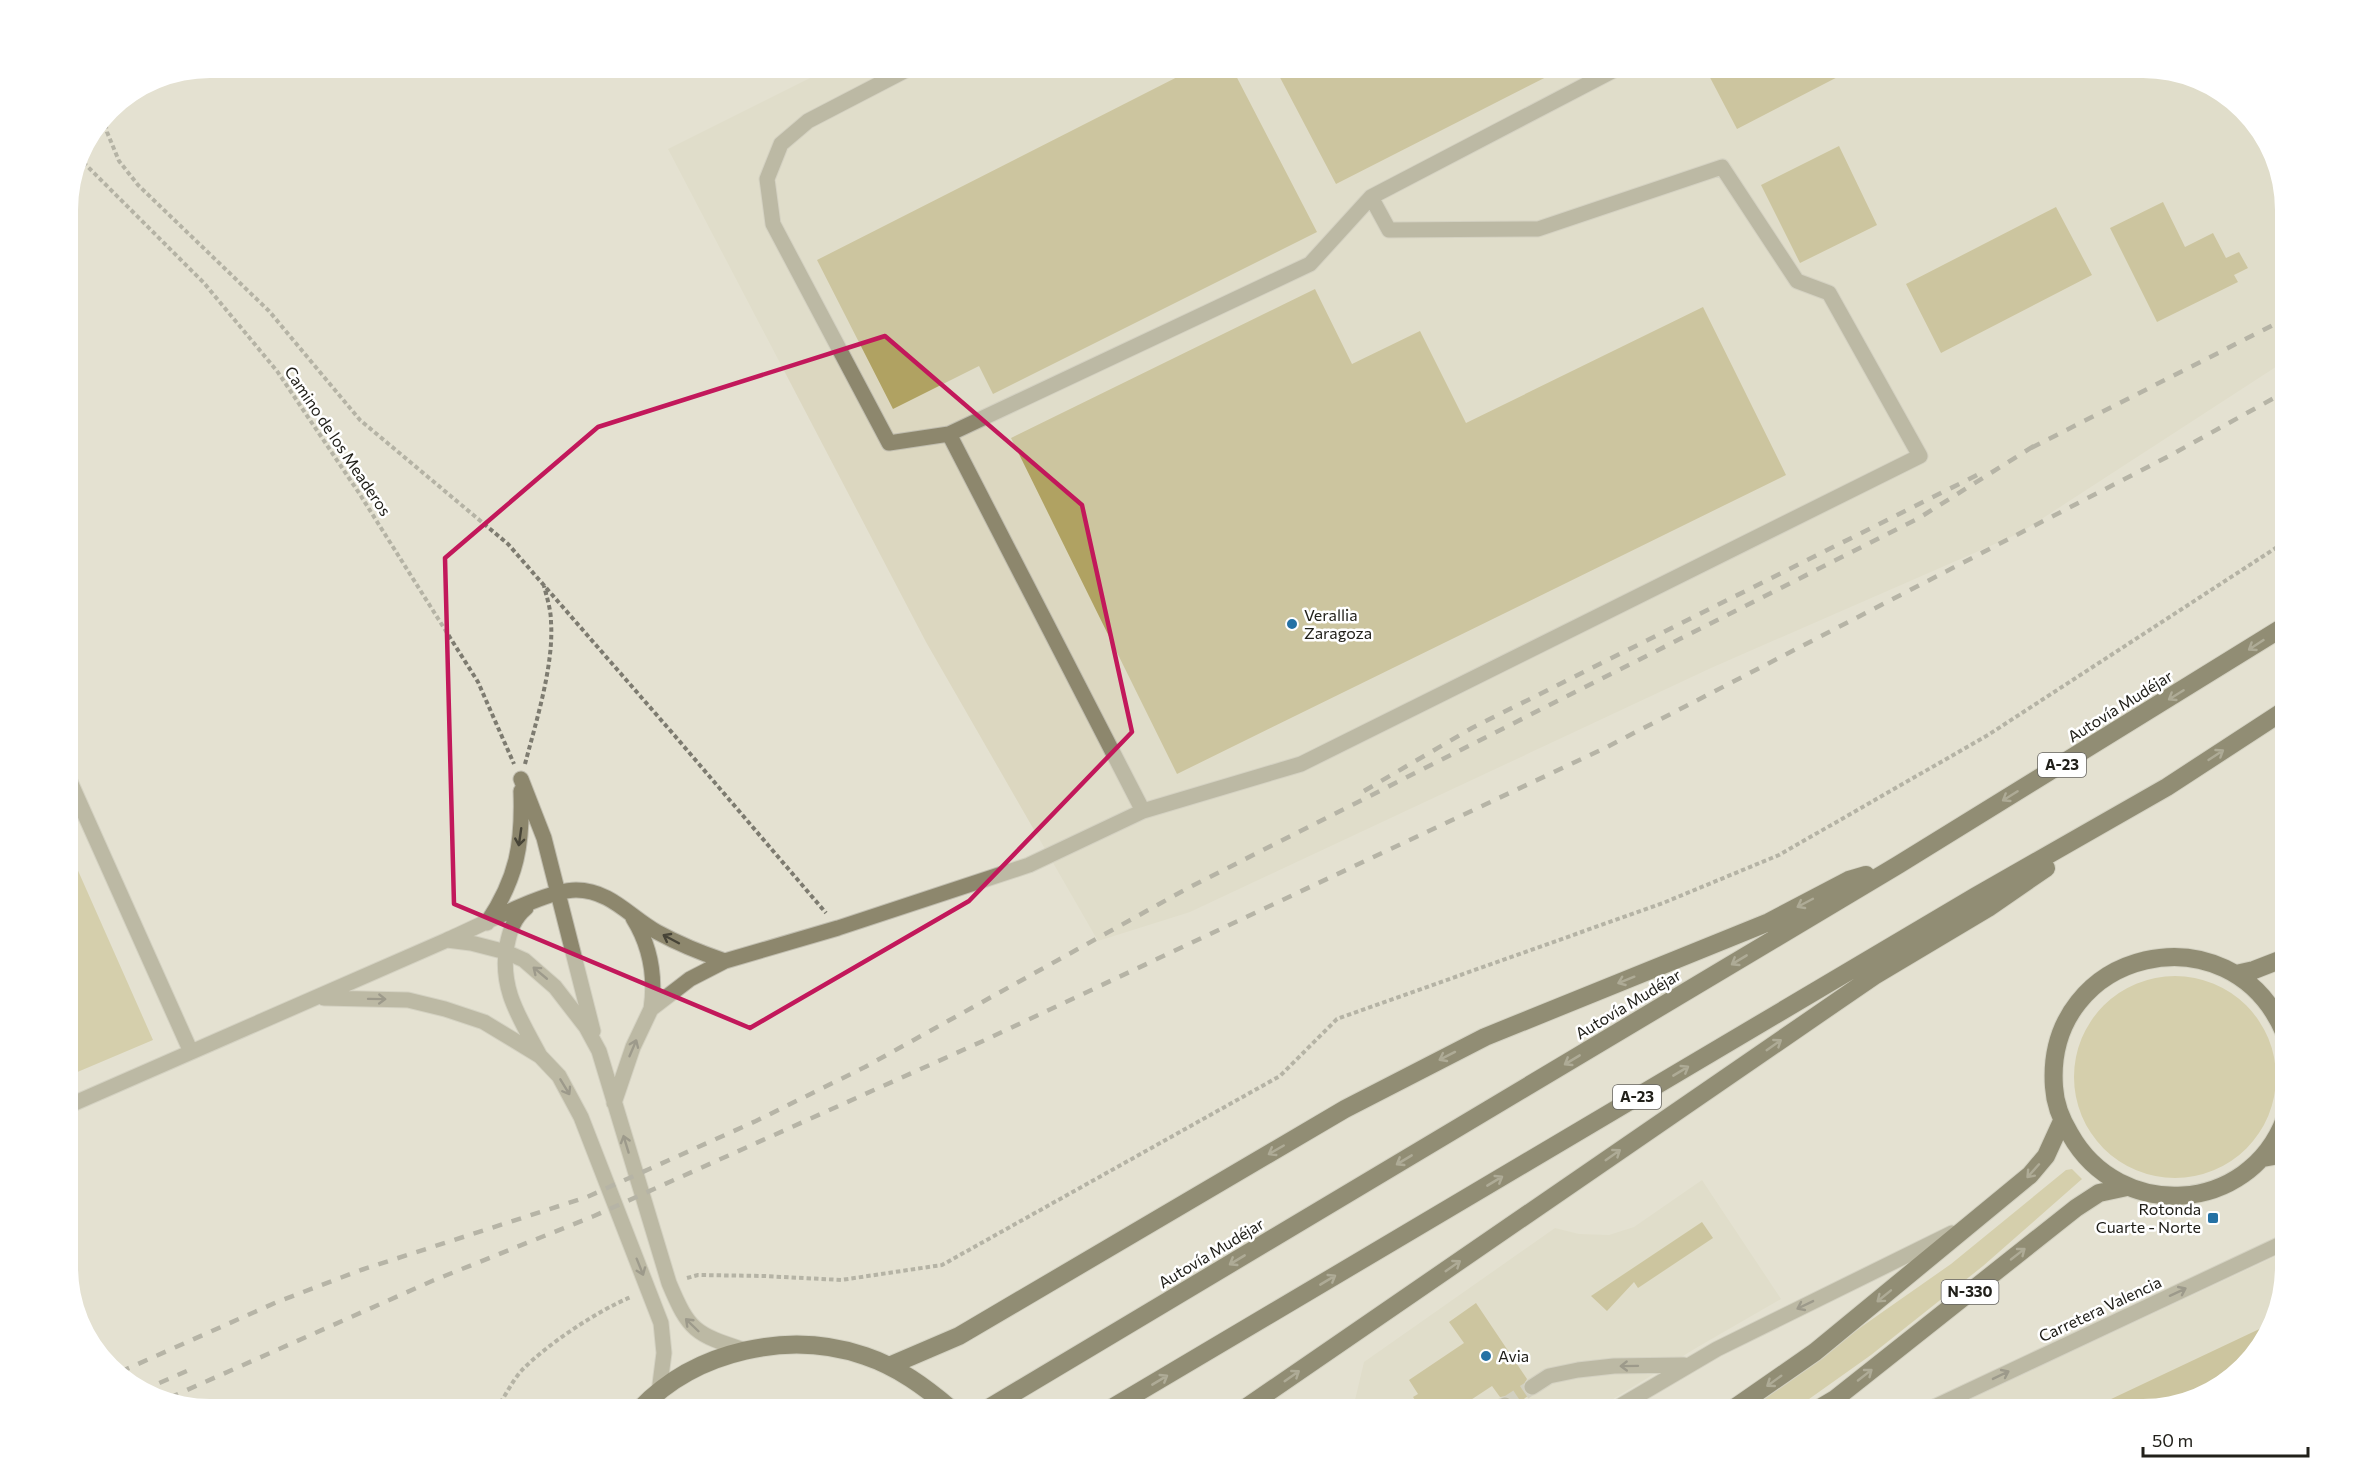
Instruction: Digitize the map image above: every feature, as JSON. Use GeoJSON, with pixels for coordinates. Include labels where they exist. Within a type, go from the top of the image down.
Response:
{"type":"FeatureCollection","features":[{"type":"Feature","properties":{"kind":"highway","name":"Autovía Mudéjar"},"geometry":{"type":"LineString","coordinates":[[1004,1399],[1898,865],[2275,632]]}},
{"type":"Feature","properties":{"kind":"highway","name":"A-23"},"geometry":{"type":"LineString","coordinates":[[1129,1399],[1976,896],[2167,787],[2275,717]]}},
{"type":"Feature","properties":{"kind":"highway"},"geometry":{"type":"LineString","coordinates":[[1260,1399],[1874,976],[1988,908],[2167,787]]}},
{"type":"Feature","properties":{"kind":"highway"},"geometry":{"type":"LineString","coordinates":[[889,1366],[959,1336],[1345,1109],[1485,1037],[1769,922],[1850,880],[1898,865]]}},
{"type":"Feature","properties":{"kind":"highway","name":"N-330"},"geometry":{"type":"LineString","coordinates":[[2275,1013],[2260,992],[2236,974],[2206,961],[2173,956],[2140,961],[2109,974],[2084,996],[2065,1024],[2055,1055],[2054,1089],[2062,1121],[2078,1148],[2100,1171],[2127,1187],[2160,1196],[2195,1195],[2227,1184],[2247,1172],[2263,1158],[2275,1140]]}},
{"type":"Feature","properties":{"kind":"highway"},"geometry":{"type":"LineString","coordinates":[[2236,974],[2275,962]]}},
{"type":"Feature","properties":{"kind":"highway","name":"N-330"},"geometry":{"type":"LineString","coordinates":[[1749,1399],[1815,1352],[2030,1175],[2046,1156],[2062,1121]]}},
{"type":"Feature","properties":{"kind":"highway","name":"N-330"},"geometry":{"type":"LineString","coordinates":[[2263,1158],[2275,1156]]}},
{"type":"Feature","properties":{"kind":"highway","name":"N-330"},"geometry":{"type":"LineString","coordinates":[[1835,1399],[2076,1208],[2099,1193],[2127,1187]]}},
{"type":"Feature","properties":{"kind":"highway"},"geometry":{"type":"LineString","coordinates":[[652,1399],[685,1374],[714,1360],[744,1350],[768,1346],[818,1346],[850,1352],[889,1366],[919,1383],[938,1399]]}},
{"type":"Feature","properties":{"kind":"street"},"geometry":{"type":"LineString","coordinates":[[891,78],[808,121],[781,144],[766,179],[773,224],[889,443],[949,434],[1310,264],[1371,197],[1599,78]]}},
{"type":"Feature","properties":{"kind":"street"},"geometry":{"type":"LineString","coordinates":[[651,1009],[690,979],[725,961],[838,928],[1029,865],[1143,811],[1301,764],[1920,456],[1829,293],[1797,280],[1722,167],[1538,230],[1389,230],[1371,197]]}},
{"type":"Feature","properties":{"kind":"street"},"geometry":{"type":"LineString","coordinates":[[949,434],[1143,811]]}},
{"type":"Feature","properties":{"kind":"street"},"geometry":{"type":"LineString","coordinates":[[521,779],[544,838],[599,1051],[669,1283],[681,1312],[697,1331],[744,1350]]}},
{"type":"Feature","properties":{"kind":"street"},"geometry":{"type":"LineString","coordinates":[[487,923],[513,877],[522,829],[521,779]]}},
{"type":"Feature","properties":{"kind":"street"},"geometry":{"type":"LineString","coordinates":[[78,799],[191,1052]]}},
{"type":"Feature","properties":{"kind":"street"},"geometry":{"type":"LineString","coordinates":[[78,1102],[557,893],[576,890],[604,896],[673,940],[725,961]]}},
{"type":"Feature","properties":{"kind":"street"},"geometry":{"type":"LineString","coordinates":[[533,902],[513,923],[504,966],[508,991],[540,1056]]}},
{"type":"Feature","properties":{"kind":"street"},"geometry":{"type":"LineString","coordinates":[[614,1103],[633,1047],[651,1009],[654,977],[643,936],[630,912]]}},
{"type":"Feature","properties":{"kind":"street"},"geometry":{"type":"LineString","coordinates":[[447,940],[471,943],[506,952],[524,960],[555,987],[574,1009],[599,1051]]}},
{"type":"Feature","properties":{"kind":"street"},"geometry":{"type":"LineString","coordinates":[[318,998],[408,999],[445,1009],[484,1022],[540,1056],[559,1076],[574,1102],[661,1323],[664,1341],[659,1392]]}},
{"type":"Feature","properties":{"kind":"street"},"geometry":{"type":"LineString","coordinates":[[1633,1399],[1687,1365],[1749,1332],[1971,1224]]}},
{"type":"Feature","properties":{"kind":"street","name":"Carretera Valencia"},"geometry":{"type":"LineString","coordinates":[[1953,1399],[2275,1247]]}},
{"type":"Feature","properties":{"kind":"street"},"geometry":{"type":"LineString","coordinates":[[1532,1387],[1549,1376],[1578,1370],[1614,1366],[1687,1365]]}},
{"type":"Feature","properties":{"kind":"path"},"geometry":{"type":"LineString","coordinates":[[106,129],[119,161],[138,185],[269,311],[360,420],[508,544],[838,928]]}},
{"type":"Feature","properties":{"kind":"path","name":"Camino de los Meaderos"},"geometry":{"type":"LineString","coordinates":[[86,165],[204,284],[277,371],[358,493],[478,682],[521,779]]}},
{"type":"Feature","properties":{"kind":"path"},"geometry":{"type":"LineString","coordinates":[[669,1283],[698,1275],[841,1280],[942,1265],[1280,1077],[1337,1018],[1663,903],[1779,855],[1988,735],[2275,548]]}},
{"type":"Feature","properties":{"kind":"path"},"geometry":{"type":"LineString","coordinates":[[521,779],[537,720],[550,651],[551,622],[544,585]]}},
{"type":"Feature","properties":{"kind":"path"},"geometry":{"type":"LineString","coordinates":[[503,1399],[522,1371],[565,1335],[608,1306],[649,1289]]}},
{"type":"Feature","properties":{"kind":"highlighted area"},"geometry":{"type":"Polygon","coordinates":[[[885,336],[1082,505],[1132,732],[969,901],[750,1028],[454,904],[445,558],[598,427],[885,336]]]}},
{"type":"Feature","properties":{"kind":"shaded area","name":"Verallia Zaragoza"},"geometry":{"type":"Polygon","coordinates":[[[810,78],[2160,79],[2193,88],[2223,105],[2248,130],[2265,160],[2275,201],[2275,367],[2020,533],[1711,668],[1190,912],[1098,941],[926,642],[668,149],[810,78]]]}},
{"type":"Feature","properties":{"kind":"shaded area"},"geometry":{"type":"Polygon","coordinates":[[[78,871],[153,1040],[78,1072],[78,871]]]}},
{"type":"Feature","properties":{"kind":"shaded area"},"geometry":{"type":"Polygon","coordinates":[[[2165,976],[2185,976],[2204,980],[2231,993],[2247,1005],[2259,1021],[2274,1057],[2275,1092],[2272,1106],[2259,1133],[2247,1149],[2223,1166],[2204,1174],[2185,1178],[2165,1178],[2146,1174],[2127,1166],[2103,1149],[2086,1125],[2078,1106],[2074,1087],[2074,1067],[2078,1048],[2086,1029],[2103,1005],[2127,988],[2146,980],[2165,976]]]}},
{"type":"Feature","properties":{"kind":"shaded area"},"geometry":{"type":"Polygon","coordinates":[[[2072,1169],[2082,1179],[1983,1266],[1871,1355],[1809,1399],[1758,1399],[1951,1264],[2066,1170],[2072,1169]]]}},
{"type":"Feature","properties":{"kind":"shaded area"},"geometry":{"type":"Polygon","coordinates":[[[1702,1180],[1781,1299],[1613,1399],[1355,1399],[1364,1362],[1555,1228],[1579,1234],[1609,1235],[1634,1227],[1702,1180]]]}},
{"type":"Feature","properties":{"kind":"shaded area"},"geometry":{"type":"Polygon","coordinates":[[[2275,1257],[2274,1284],[2270,1301],[2257,1333],[2248,1347],[2223,1372],[2193,1389],[2160,1398],[2143,1399],[1971,1399],[2275,1257]]]}},
{"type":"Feature","properties":{"kind":"building"},"geometry":{"type":"Polygon","coordinates":[[[1175,78],[1237,78],[1317,232],[993,394],[979,366],[893,409],[817,260],[1175,78]]]}},
{"type":"Feature","properties":{"kind":"building"},"geometry":{"type":"Polygon","coordinates":[[[1280,78],[1544,78],[1336,184],[1280,78]]]}},
{"type":"Feature","properties":{"kind":"building"},"geometry":{"type":"Polygon","coordinates":[[[1710,78],[1836,78],[1737,129],[1710,78]]]}},
{"type":"Feature","properties":{"kind":"building"},"geometry":{"type":"Polygon","coordinates":[[[1839,146],[1877,225],[1800,263],[1761,185],[1839,146]]]}},
{"type":"Feature","properties":{"kind":"building"},"geometry":{"type":"Polygon","coordinates":[[[2163,202],[2185,247],[2213,233],[2226,258],[2239,252],[2248,268],[2234,275],[2238,282],[2157,322],[2110,228],[2163,202]]]}},
{"type":"Feature","properties":{"kind":"building"},"geometry":{"type":"Polygon","coordinates":[[[2056,207],[2092,275],[1941,353],[1906,284],[2056,207]]]}},
{"type":"Feature","properties":{"kind":"building","name":"Verallia Zaragoza"},"geometry":{"type":"Polygon","coordinates":[[[1315,289],[1352,364],[1420,331],[1466,423],[1703,307],[1786,475],[1177,774],[1011,438],[1315,289]]]}},
{"type":"Feature","properties":{"kind":"building"},"geometry":{"type":"Polygon","coordinates":[[[1702,1222],[1713,1238],[1638,1288],[1634,1282],[1607,1311],[1591,1296],[1702,1222]]]}},
{"type":"Feature","properties":{"kind":"building","name":"Avia"},"geometry":{"type":"Polygon","coordinates":[[[1476,1303],[1527,1379],[1522,1388],[1528,1396],[1524,1399],[1500,1397],[1492,1386],[1472,1399],[1414,1399],[1413,1397],[1418,1394],[1409,1380],[1464,1343],[1449,1322],[1476,1303]]]}},
{"type":"Feature","properties":{"kind":"building"},"geometry":{"type":"Polygon","coordinates":[[[2259,1329],[2248,1347],[2223,1372],[2193,1389],[2160,1398],[2111,1399],[2259,1329]]]}},
{"type":"Feature","properties":{"kind":"tunnel"},"geometry":{"type":"LineString","coordinates":[[1514,1399],[1532,1387]]}},
{"type":"Feature","properties":{"kind":"railway"},"geometry":{"type":"LineString","coordinates":[[2031,448],[2275,324]]}},
{"type":"Feature","properties":{"kind":"railway"},"geometry":{"type":"LineString","coordinates":[[177,1394],[432,1281],[594,1216],[983,1041],[1605,748],[2169,456],[2275,398]]}},
{"type":"Feature","properties":{"kind":"railway"},"geometry":{"type":"LineString","coordinates":[[127,1369],[277,1302],[361,1270],[587,1197],[756,1121],[865,1067],[1188,888],[1919,518],[2037,444]]}},
{"type":"Feature","properties":{"kind":"railway"},"geometry":{"type":"LineString","coordinates":[[1364,791],[1472,728],[1977,475]]}},
{"type":"Feature","properties":{"kind":"railway"},"geometry":{"type":"LineString","coordinates":[[153,1386],[189,1370]]}},
{"type":"Feature","properties":{"kind":"place","name":"Verallia Zaragoza"},"geometry":{"type":"Point","coordinates":[1292,624]}},
{"type":"Feature","properties":{"kind":"place","name":"Rotonda Cuarte - Norte"},"geometry":{"type":"Point","coordinates":[2213,1218]}},
{"type":"Feature","properties":{"kind":"place","name":"Avia"},"geometry":{"type":"Point","coordinates":[1486,1356]}}]}
